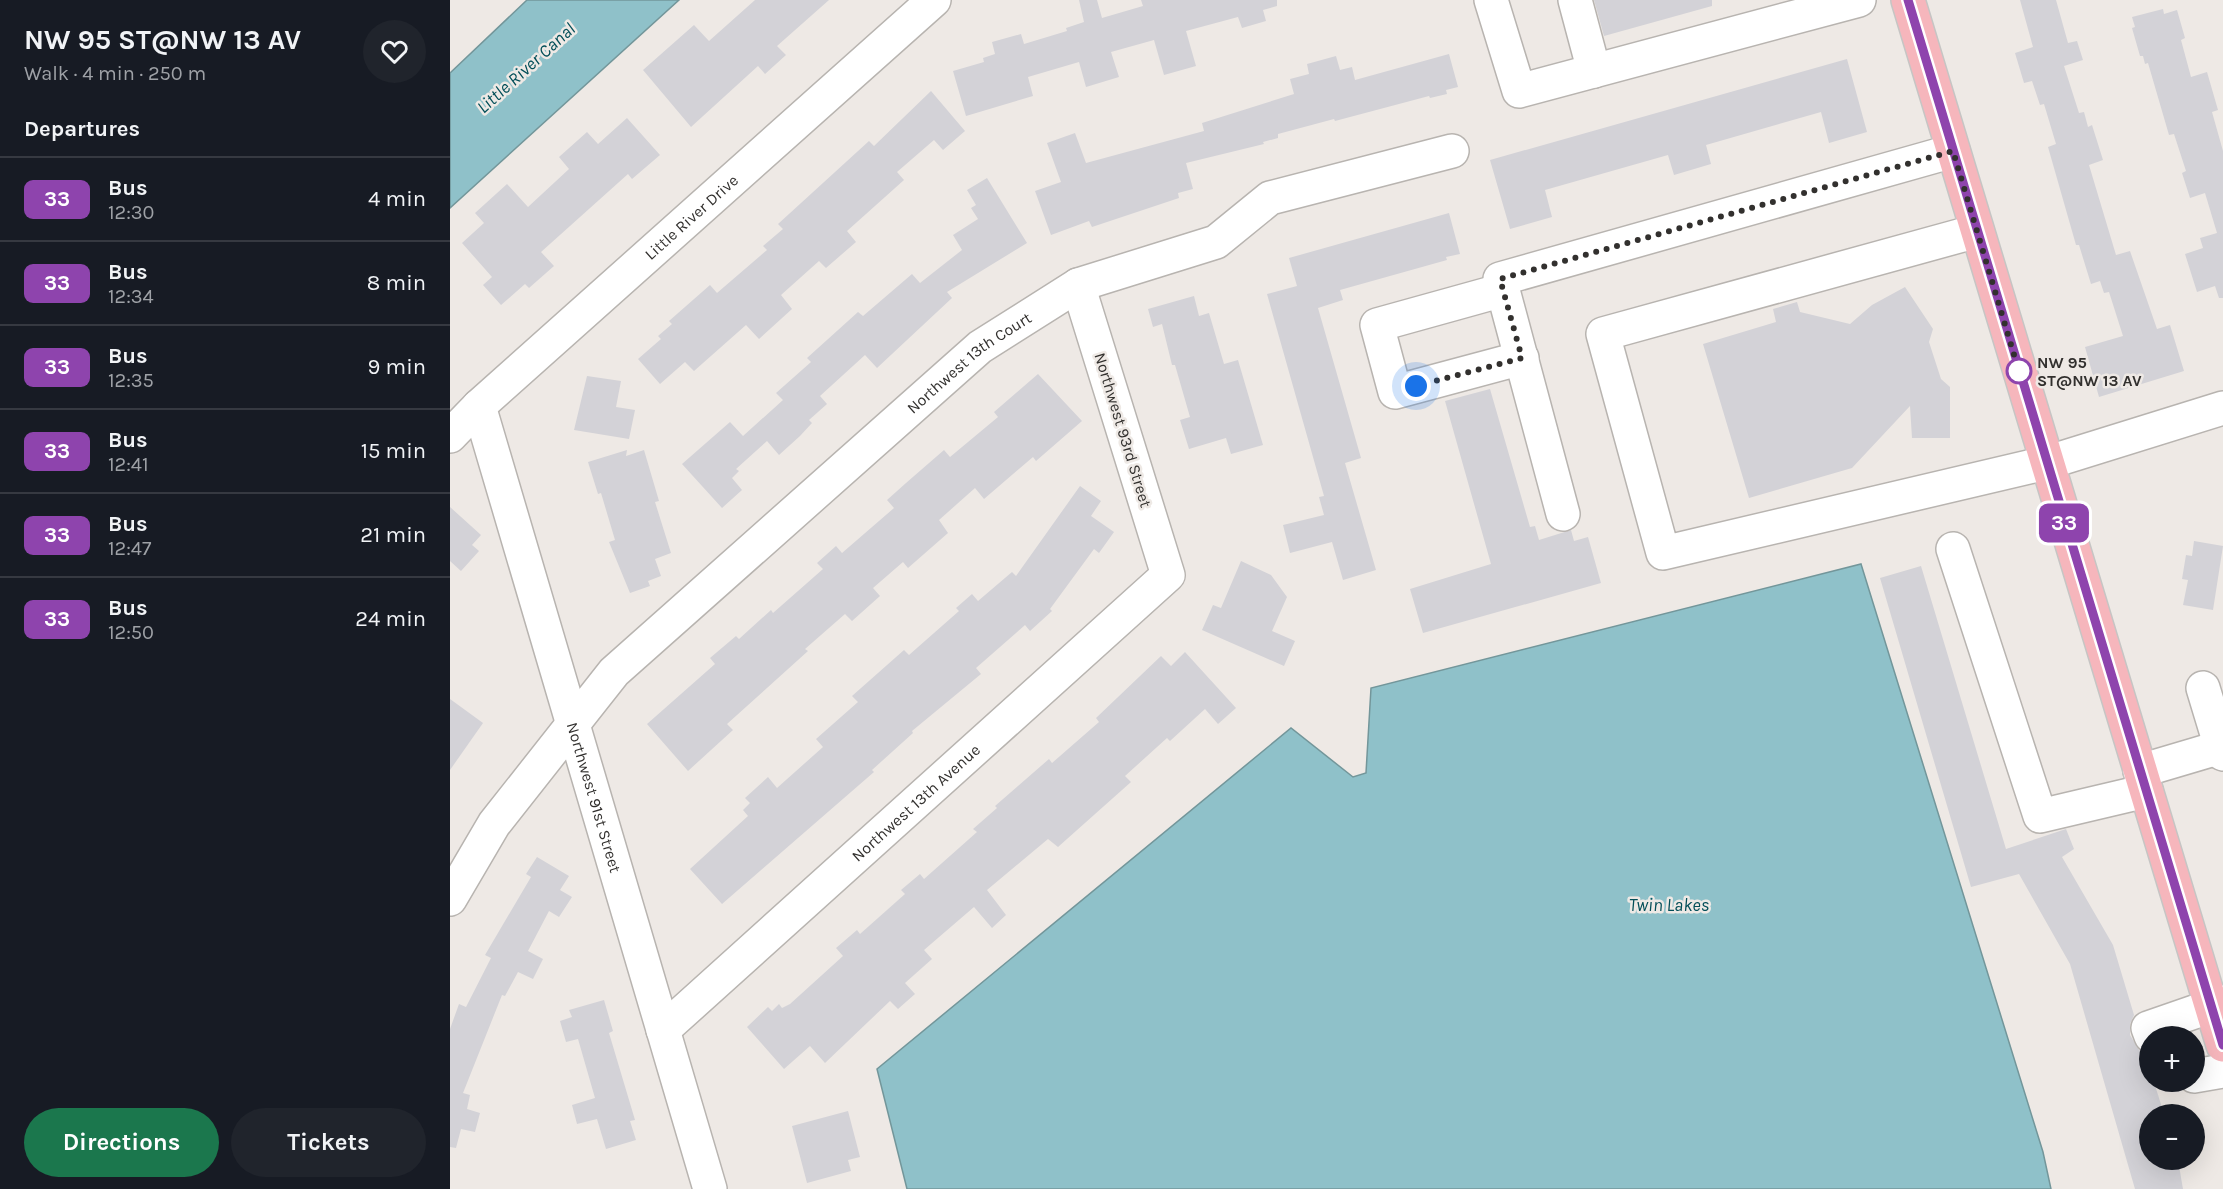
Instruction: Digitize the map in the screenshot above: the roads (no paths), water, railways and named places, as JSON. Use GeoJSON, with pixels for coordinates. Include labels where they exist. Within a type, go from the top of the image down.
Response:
{"type":"FeatureCollection","features":[{"type":"Feature","properties":{"kind":"main road"},"geometry":{"type":"LineString","coordinates":[[1908,0],[2143,781],[2217,1004],[2223,1045]]}},
{"type":"Feature","properties":{"kind":"street"},"geometry":{"type":"LineString","coordinates":[[1491,0],[1519,91],[1821,5],[1859,0]]}},
{"type":"Feature","properties":{"kind":"street"},"geometry":{"type":"LineString","coordinates":[[1575,0],[1594,71]]}},
{"type":"Feature","properties":{"kind":"street","name":"Little River Drive"},"geometry":{"type":"LineString","coordinates":[[450,436],[479,406],[937,2]]}},
{"type":"Feature","properties":{"kind":"street","name":"Northwest 13th Court"},"geometry":{"type":"LineString","coordinates":[[450,898],[494,824],[614,672],[980,347],[1078,285],[1216,242],[1270,198],[1452,151]]}},
{"type":"Feature","properties":{"kind":"street"},"geometry":{"type":"LineString","coordinates":[[1563,514],[1500,279],[1953,151]]}},
{"type":"Feature","properties":{"kind":"street"},"geometry":{"type":"LineString","coordinates":[[1977,231],[1603,334],[1663,553],[2046,463],[2223,408]]}},
{"type":"Feature","properties":{"kind":"street","name":"Northwest 93rd Street"},"geometry":{"type":"LineString","coordinates":[[1078,285],[1168,575]]}},
{"type":"Feature","properties":{"kind":"street"},"geometry":{"type":"LineString","coordinates":[[1503,290],[1377,325],[1395,392],[1522,358]]}},
{"type":"Feature","properties":{"kind":"street","name":"Northwest 91st Street"},"geometry":{"type":"LineString","coordinates":[[479,406],[710,1189]]}},
{"type":"Feature","properties":{"kind":"street"},"geometry":{"type":"LineString","coordinates":[[1953,549],[2040,816],[2222,751],[2203,688]]}},
{"type":"Feature","properties":{"kind":"street","name":"Northwest 13th Avenue"},"geometry":{"type":"LineString","coordinates":[[663,1030],[1168,575]]}},
{"type":"Feature","properties":{"kind":"street"},"geometry":{"type":"LineString","coordinates":[[2154,1026],[2217,1004]]}},
{"type":"Feature","properties":{"kind":"street"},"geometry":{"type":"LineString","coordinates":[[2205,1074],[2223,1071]]}},
{"type":"Feature","properties":{"kind":"water","name":"Little River Canal"},"geometry":{"type":"Polygon","coordinates":[[[527,0],[679,0],[450,208],[450,73],[527,0]]]}},
{"type":"Feature","properties":{"kind":"water","name":"Twin Lakes"},"geometry":{"type":"Polygon","coordinates":[[[1861,564],[2043,1152],[2051,1189],[907,1189],[877,1069],[1291,728],[1353,777],[1366,773],[1371,688],[1861,564]]]}},
{"type":"Feature","properties":{"kind":"place","name":"NW 95 ST@NW 13 AV"},"geometry":{"type":"Point","coordinates":[2019,371]}}]}
